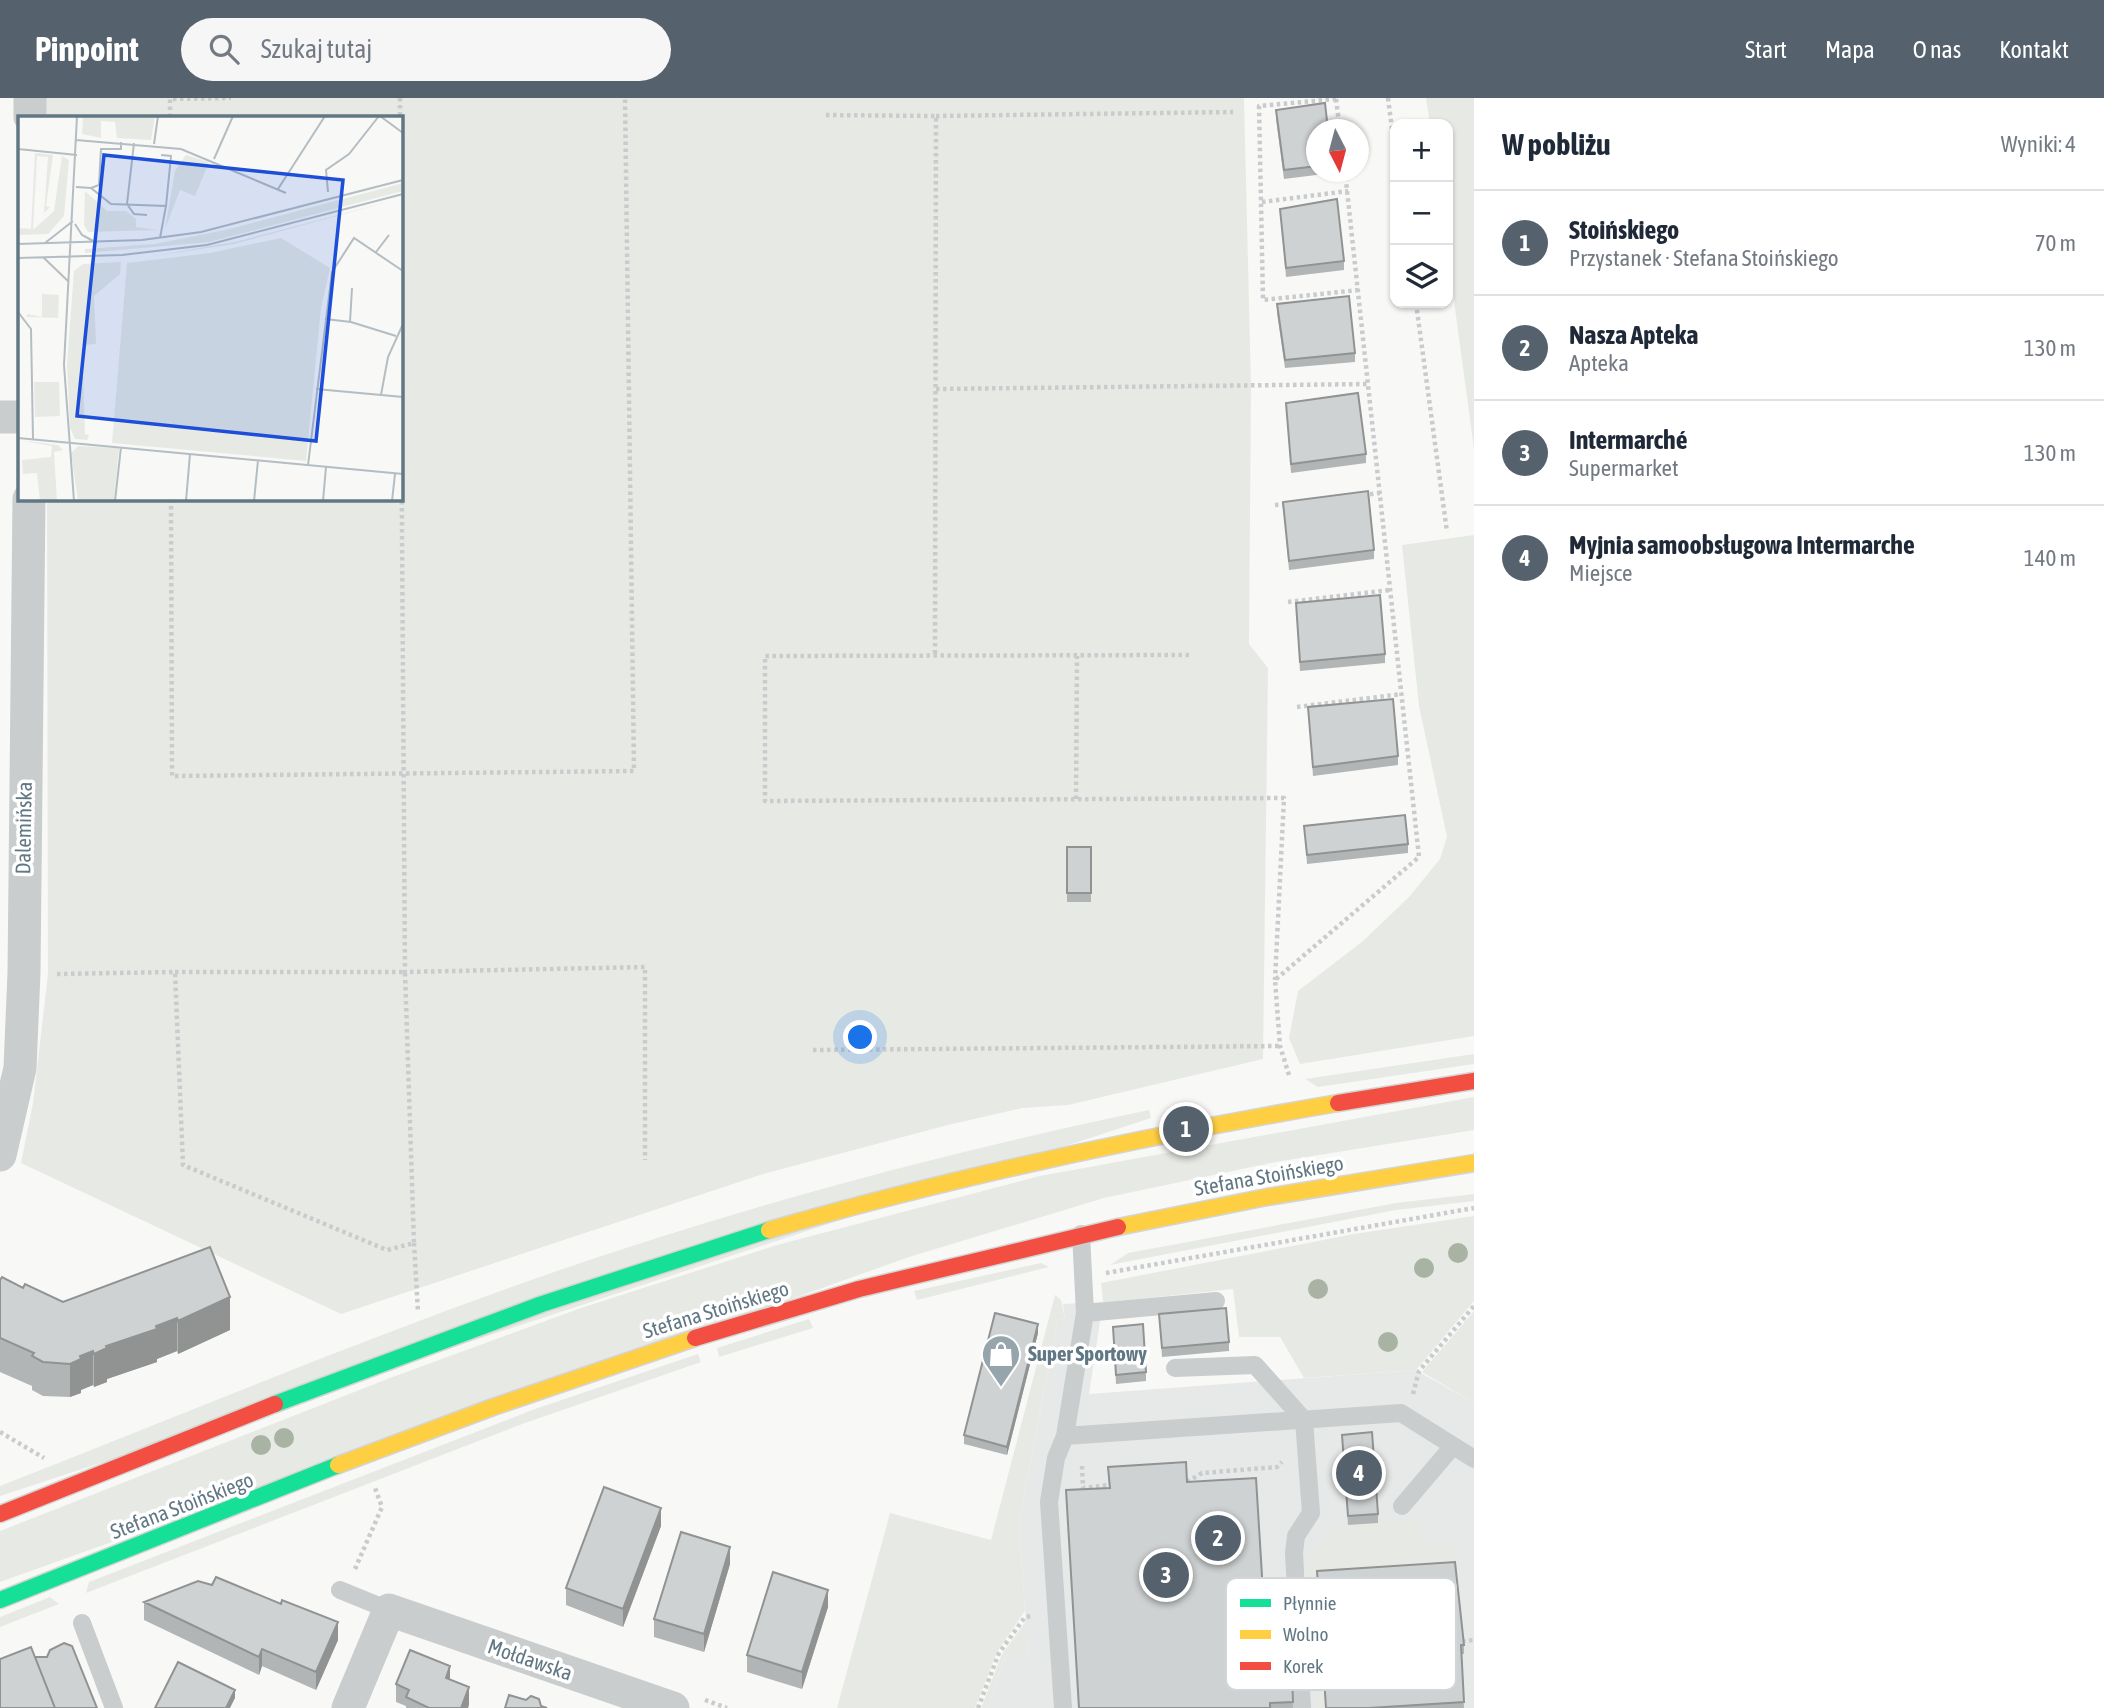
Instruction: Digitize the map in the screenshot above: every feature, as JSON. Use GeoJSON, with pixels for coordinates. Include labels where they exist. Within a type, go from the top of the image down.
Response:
{"type":"FeatureCollection","features":[{"type":"Feature","properties":{"kind":"street"},"geometry":{"type":"LineString","coordinates":[[30,98],[30,116]]}},
{"type":"Feature","properties":{"kind":"street"},"geometry":{"type":"LineString","coordinates":[[0,417],[18,417]]}},
{"type":"Feature","properties":{"kind":"street","name":"Dalemińska"},"geometry":{"type":"LineString","coordinates":[[0,1156],[20,1068],[24,974],[12,846],[29,500]]}},
{"type":"Feature","properties":{"kind":"street"},"geometry":{"type":"LineString","coordinates":[[0,1514],[387,1361],[601,1283],[722,1244],[989,1172],[1299,1107],[1474,1081]]}},
{"type":"Feature","properties":{"kind":"street"},"geometry":{"type":"LineString","coordinates":[[1466,1164],[1474,1173]]}},
{"type":"Feature","properties":{"kind":"street","name":"Stefana Stoińskiego"},"geometry":{"type":"LineString","coordinates":[[0,1600],[414,1437],[658,1349],[881,1283],[1081,1234],[1189,1211],[1466,1164]]}},
{"type":"Feature","properties":{"kind":"street"},"geometry":{"type":"LineString","coordinates":[[348,1708],[389,1610]]}},
{"type":"Feature","properties":{"kind":"street","name":"Mołdawska"},"geometry":{"type":"LineString","coordinates":[[389,1610],[673,1708]]}},
{"type":"Feature","properties":{"kind":"lane"},"geometry":{"type":"LineString","coordinates":[[1063,1708],[1049,1502],[1056,1458],[1072,1435],[1085,1313],[1081,1234]]}},
{"type":"Feature","properties":{"kind":"lane"},"geometry":{"type":"LineString","coordinates":[[1085,1313],[1216,1301]]}},
{"type":"Feature","properties":{"kind":"lane"},"geometry":{"type":"LineString","coordinates":[[1175,1368],[1255,1365],[1304,1420],[1311,1513],[1296,1536],[1295,1578]]}},
{"type":"Feature","properties":{"kind":"lane"},"geometry":{"type":"LineString","coordinates":[[1072,1435],[1401,1413],[1474,1459]]}},
{"type":"Feature","properties":{"kind":"lane"},"geometry":{"type":"LineString","coordinates":[[1402,1506],[1453,1446]]}},
{"type":"Feature","properties":{"kind":"lane"},"geometry":{"type":"LineString","coordinates":[[342,1591],[389,1610]]}},
{"type":"Feature","properties":{"kind":"lane"},"geometry":{"type":"LineString","coordinates":[[82,1623],[114,1708]]}},
{"type":"Feature","properties":{"kind":"lane"},"geometry":{"type":"LineString","coordinates":[[1302,1690],[1303,1708]]}},
{"type":"Feature","properties":{"kind":"path"},"geometry":{"type":"LineString","coordinates":[[170,116],[170,99],[231,98]]}},
{"type":"Feature","properties":{"kind":"path"},"geometry":{"type":"LineString","coordinates":[[400,98],[400,116]]}},
{"type":"Feature","properties":{"kind":"path"},"geometry":{"type":"LineString","coordinates":[[171,500],[172,776],[634,771],[625,98]]}},
{"type":"Feature","properties":{"kind":"path"},"geometry":{"type":"LineString","coordinates":[[1339,119],[1336,98],[1259,106],[1263,300],[1359,290]]}},
{"type":"Feature","properties":{"kind":"path"},"geometry":{"type":"LineString","coordinates":[[1388,98],[1391,119]]}},
{"type":"Feature","properties":{"kind":"path"},"geometry":{"type":"LineString","coordinates":[[826,115],[1233,112]]}},
{"type":"Feature","properties":{"kind":"path"},"geometry":{"type":"LineString","coordinates":[[935,657],[936,116]]}},
{"type":"Feature","properties":{"kind":"path"},"geometry":{"type":"LineString","coordinates":[[1275,981],[1419,857],[1347,182]]}},
{"type":"Feature","properties":{"kind":"path"},"geometry":{"type":"LineString","coordinates":[[1262,202],[1348,191]]}},
{"type":"Feature","properties":{"kind":"path"},"geometry":{"type":"LineString","coordinates":[[1417,308],[1447,531]]}},
{"type":"Feature","properties":{"kind":"path"},"geometry":{"type":"LineString","coordinates":[[936,389],[1369,384]]}},
{"type":"Feature","properties":{"kind":"path"},"geometry":{"type":"LineString","coordinates":[[1354,496],[1380,493]]}},
{"type":"Feature","properties":{"kind":"path"},"geometry":{"type":"LineString","coordinates":[[401,500],[401,772],[405,972],[419,1314]]}},
{"type":"Feature","properties":{"kind":"path"},"geometry":{"type":"LineString","coordinates":[[1275,505],[1301,502]]}},
{"type":"Feature","properties":{"kind":"path"},"geometry":{"type":"LineString","coordinates":[[1288,602],[1391,590]]}},
{"type":"Feature","properties":{"kind":"path"},"geometry":{"type":"LineString","coordinates":[[1189,656],[765,656],[765,802],[1284,798],[1275,981],[1280,1046],[1299,1107]]}},
{"type":"Feature","properties":{"kind":"path"},"geometry":{"type":"LineString","coordinates":[[1076,799],[1077,656]]}},
{"type":"Feature","properties":{"kind":"path"},"geometry":{"type":"LineString","coordinates":[[1297,708],[1402,694]]}},
{"type":"Feature","properties":{"kind":"path"},"geometry":{"type":"LineString","coordinates":[[48,974],[405,972],[645,967],[645,1160]]}},
{"type":"Feature","properties":{"kind":"path"},"geometry":{"type":"LineString","coordinates":[[175,972],[183,1165],[387,1250],[414,1243]]}},
{"type":"Feature","properties":{"kind":"path"},"geometry":{"type":"LineString","coordinates":[[813,1050],[1280,1046]]}},
{"type":"Feature","properties":{"kind":"path"},"geometry":{"type":"LineString","coordinates":[[1085,1274],[1474,1208]]}},
{"type":"Feature","properties":{"kind":"path"},"geometry":{"type":"LineString","coordinates":[[0,1432],[44,1458]]}},
{"type":"Feature","properties":{"kind":"path"},"geometry":{"type":"LineString","coordinates":[[1072,1435],[1083,1488],[1109,1485]]}},
{"type":"Feature","properties":{"kind":"path"},"geometry":{"type":"LineString","coordinates":[[362,1493],[387,1483]]}},
{"type":"Feature","properties":{"kind":"path"},"geometry":{"type":"LineString","coordinates":[[342,1591],[383,1507],[375,1488]]}},
{"type":"Feature","properties":{"kind":"path"},"geometry":{"type":"LineString","coordinates":[[978,1708],[999,1653],[1026,1617],[1056,1614]]}},
{"type":"Feature","properties":{"kind":"path"},"geometry":{"type":"LineString","coordinates":[[1462,1641],[1474,1640]]}},
{"type":"Feature","properties":{"kind":"shaded area"},"geometry":{"type":"Polygon","coordinates":[[[45,98],[1244,98],[1251,386],[1249,644],[1268,668],[1263,1059],[1068,1105],[1022,1108],[948,1125],[763,1174],[341,1314],[21,1163],[33,1103],[48,974],[47,500],[402,500],[402,116],[45,116],[45,98]]]}},
{"type":"Feature","properties":{"kind":"shaded area"},"geometry":{"type":"Polygon","coordinates":[[[1426,98],[1474,98],[1474,449],[1453,294],[1453,119],[1429,119],[1426,98]]]}},
{"type":"Feature","properties":{"kind":"shaded area"},"geometry":{"type":"Polygon","coordinates":[[[1474,535],[1474,1036],[1300,1064],[1289,1038],[1298,991],[1363,941],[1409,897],[1440,859],[1447,837],[1419,706],[1402,545],[1474,535]]]}},
{"type":"Feature","properties":{"kind":"shaded area"},"geometry":{"type":"Polygon","coordinates":[[[1474,1054],[1474,1064],[1318,1087],[1305,1079],[1474,1054]]]}},
{"type":"Feature","properties":{"kind":"shaded area"},"geometry":{"type":"Polygon","coordinates":[[[1474,1097],[1474,1130],[1276,1162],[1104,1198],[909,1257],[0,1582],[0,1531],[390,1378],[581,1308],[777,1245],[1040,1176],[1474,1097]]]}},
{"type":"Feature","properties":{"kind":"shaded area"},"geometry":{"type":"Polygon","coordinates":[[[1149,1110],[1151,1118],[0,1496],[0,1486],[233,1393],[389,1332],[626,1248],[755,1208],[886,1172],[1149,1110]]]}},
{"type":"Feature","properties":{"kind":"shaded area"},"geometry":{"type":"Polygon","coordinates":[[[1474,1194],[1474,1201],[1396,1210],[1110,1265],[1128,1253],[1396,1203],[1474,1194]]]}},
{"type":"Feature","properties":{"kind":"shaded area"},"geometry":{"type":"Polygon","coordinates":[[[1474,1216],[1474,1301],[1416,1370],[1304,1378],[1280,1337],[1239,1337],[1233,1289],[1103,1302],[1101,1283],[1354,1234],[1474,1216]]]}},
{"type":"Feature","properties":{"kind":"shaded area"},"geometry":{"type":"Polygon","coordinates":[[[1041,1263],[1049,1267],[917,1300],[914,1291],[1041,1263]]]}},
{"type":"Feature","properties":{"kind":"shaded area"},"geometry":{"type":"Polygon","coordinates":[[[1055,1295],[1061,1300],[1065,1319],[1058,1318],[1019,1522],[1025,1611],[997,1652],[975,1708],[837,1708],[890,1513],[991,1540],[1055,1295]]]}},
{"type":"Feature","properties":{"kind":"shaded area"},"geometry":{"type":"Polygon","coordinates":[[[1103,1302],[1089,1394],[1416,1370],[1474,1403],[1474,1708],[988,1708],[1005,1656],[1028,1654],[1019,1522],[1058,1318],[1065,1319],[1063,1304],[1103,1302]]]}},
{"type":"Feature","properties":{"kind":"shaded area"},"geometry":{"type":"Polygon","coordinates":[[[1474,1311],[1474,1403],[1422,1372],[1474,1311]]]}},
{"type":"Feature","properties":{"kind":"shaded area"},"geometry":{"type":"Polygon","coordinates":[[[809,1319],[813,1328],[719,1357],[717,1348],[809,1319]]]}},
{"type":"Feature","properties":{"kind":"shaded area"},"geometry":{"type":"Polygon","coordinates":[[[698,1354],[701,1362],[525,1423],[86,1593],[89,1582],[535,1409],[698,1354]]]}},
{"type":"Feature","properties":{"kind":"shaded area"},"geometry":{"type":"Polygon","coordinates":[[[1419,1520],[1421,1544],[1454,1543],[1455,1571],[1448,1578],[1307,1578],[1306,1560],[1321,1540],[1348,1525],[1419,1520]]]}},
{"type":"Feature","properties":{"kind":"shaded area"},"geometry":{"type":"Polygon","coordinates":[[[50,1597],[59,1604],[0,1627],[0,1617],[50,1597]]]}},
{"type":"Feature","properties":{"kind":"shaded area"},"geometry":{"type":"Polygon","coordinates":[[[1026,1621],[1028,1655],[1005,1656],[988,1708],[981,1708],[1002,1654],[1026,1621]]]}},
{"type":"Feature","properties":{"kind":"shaded area"},"geometry":{"type":"Polygon","coordinates":[[[1313,1690],[1343,1690],[1326,1708],[1314,1708],[1313,1690]]]}},
{"type":"Feature","properties":{"kind":"building"},"geometry":{"type":"Polygon","coordinates":[[[1325,103],[1327,119],[1306,119],[1306,167],[1284,170],[1276,110],[1325,103]]]}},
{"type":"Feature","properties":{"kind":"building"},"geometry":{"type":"Polygon","coordinates":[[[1337,199],[1344,261],[1286,268],[1280,209],[1337,199]]]}},
{"type":"Feature","properties":{"kind":"building"},"geometry":{"type":"Polygon","coordinates":[[[1349,296],[1355,353],[1285,360],[1277,304],[1349,296]]]}},
{"type":"Feature","properties":{"kind":"building"},"geometry":{"type":"Polygon","coordinates":[[[1358,393],[1366,454],[1291,464],[1286,403],[1358,393]]]}},
{"type":"Feature","properties":{"kind":"building"},"geometry":{"type":"Polygon","coordinates":[[[1368,491],[1374,550],[1289,561],[1283,502],[1368,491]]]}},
{"type":"Feature","properties":{"kind":"building"},"geometry":{"type":"Polygon","coordinates":[[[1380,595],[1385,654],[1300,662],[1296,603],[1380,595]]]}},
{"type":"Feature","properties":{"kind":"building"},"geometry":{"type":"Polygon","coordinates":[[[1393,699],[1398,756],[1313,767],[1308,707],[1393,699]]]}},
{"type":"Feature","properties":{"kind":"building"},"geometry":{"type":"Polygon","coordinates":[[[1405,815],[1408,844],[1307,855],[1304,826],[1405,815]]]}},
{"type":"Feature","properties":{"kind":"building"},"geometry":{"type":"Polygon","coordinates":[[[1067,847],[1091,847],[1091,893],[1067,893],[1067,847]]]}},
{"type":"Feature","properties":{"kind":"building"},"geometry":{"type":"Polygon","coordinates":[[[210,1247],[230,1297],[178,1321],[177,1318],[156,1326],[157,1329],[106,1346],[107,1348],[94,1354],[93,1351],[80,1356],[81,1359],[70,1364],[43,1362],[32,1356],[34,1353],[0,1338],[2,1277],[23,1288],[25,1284],[63,1302],[210,1247]]]}},
{"type":"Feature","properties":{"kind":"building"},"geometry":{"type":"Polygon","coordinates":[[[1226,1308],[1229,1342],[1162,1348],[1159,1314],[1226,1308]]]}},
{"type":"Feature","properties":{"kind":"building","name":"Super Sportowy"},"geometry":{"type":"Polygon","coordinates":[[[995,1313],[1038,1324],[1007,1447],[964,1435],[995,1313]]]}},
{"type":"Feature","properties":{"kind":"building"},"geometry":{"type":"Polygon","coordinates":[[[1143,1324],[1146,1372],[1116,1375],[1113,1327],[1143,1324]]]}},
{"type":"Feature","properties":{"kind":"building"},"geometry":{"type":"Polygon","coordinates":[[[1372,1432],[1378,1514],[1348,1516],[1342,1435],[1372,1432]]]}},
{"type":"Feature","properties":{"kind":"building"},"geometry":{"type":"Polygon","coordinates":[[[1186,1462],[1187,1482],[1256,1478],[1262,1578],[1226,1578],[1226,1690],[1293,1690],[1293,1702],[1270,1703],[1270,1708],[1079,1708],[1066,1490],[1110,1488],[1108,1467],[1186,1462]]]}},
{"type":"Feature","properties":{"kind":"building"},"geometry":{"type":"Polygon","coordinates":[[[604,1487],[661,1508],[623,1609],[566,1588],[604,1487]]]}},
{"type":"Feature","properties":{"kind":"building"},"geometry":{"type":"Polygon","coordinates":[[[681,1532],[730,1547],[704,1634],[654,1619],[681,1532]]]}},
{"type":"Feature","properties":{"kind":"building"},"geometry":{"type":"Polygon","coordinates":[[[1455,1562],[1464,1645],[1461,1645],[1464,1702],[1326,1708],[1325,1690],[1456,1690],[1456,1578],[1317,1578],[1317,1571],[1455,1562]]]}},
{"type":"Feature","properties":{"kind":"building"},"geometry":{"type":"Polygon","coordinates":[[[773,1572],[828,1590],[802,1672],[747,1655],[773,1572]]]}},
{"type":"Feature","properties":{"kind":"building"},"geometry":{"type":"Polygon","coordinates":[[[216,1577],[281,1604],[282,1600],[338,1622],[316,1672],[262,1649],[259,1657],[144,1602],[198,1581],[212,1585],[216,1577]]]}},
{"type":"Feature","properties":{"kind":"building"},"geometry":{"type":"Polygon","coordinates":[[[64,1643],[72,1646],[97,1708],[55,1708],[35,1657],[47,1657],[50,1650],[64,1643]]]}},
{"type":"Feature","properties":{"kind":"building"},"geometry":{"type":"Polygon","coordinates":[[[31,1647],[55,1708],[0,1708],[0,1659],[31,1647]]]}},
{"type":"Feature","properties":{"kind":"building"},"geometry":{"type":"Polygon","coordinates":[[[410,1650],[450,1666],[446,1678],[469,1687],[461,1708],[429,1708],[406,1697],[409,1690],[396,1684],[410,1650]]]}},
{"type":"Feature","properties":{"kind":"building"},"geometry":{"type":"Polygon","coordinates":[[[178,1662],[235,1690],[226,1708],[155,1708],[178,1662]]]}},
{"type":"Feature","properties":{"kind":"building"},"geometry":{"type":"Polygon","coordinates":[[[509,1695],[526,1700],[531,1696],[539,1699],[541,1706],[547,1708],[505,1708],[509,1695]]]}},
{"type":"Feature","properties":{"kind":"traffic: fast"},"geometry":{"type":"LineString","coordinates":[[275,1404],[542,1304],[769,1230]]}},
{"type":"Feature","properties":{"kind":"traffic: fast"},"geometry":{"type":"LineString","coordinates":[[0,1600],[338,1465]]}},
{"type":"Feature","properties":{"kind":"traffic: slow"},"geometry":{"type":"LineString","coordinates":[[769,1230],[910,1192],[1052,1159],[1194,1129],[1338,1103]]}},
{"type":"Feature","properties":{"kind":"traffic: slow"},"geometry":{"type":"LineString","coordinates":[[1118,1227],[1267,1197],[1474,1163]]}},
{"type":"Feature","properties":{"kind":"traffic: slow"},"geometry":{"type":"LineString","coordinates":[[338,1465],[493,1407],[695,1338]]}},
{"type":"Feature","properties":{"kind":"traffic: jam"},"geometry":{"type":"LineString","coordinates":[[1338,1103],[1474,1081]]}},
{"type":"Feature","properties":{"kind":"traffic: jam"},"geometry":{"type":"LineString","coordinates":[[695,1338],[859,1289],[1118,1227]]}},
{"type":"Feature","properties":{"kind":"traffic: jam"},"geometry":{"type":"LineString","coordinates":[[0,1514],[275,1404]]}},
{"type":"Feature","properties":{"kind":"place","name":"Stoińskiego"},"geometry":{"type":"Point","coordinates":[1186,1129]}},
{"type":"Feature","properties":{"kind":"place","name":"Super Sportowy"},"geometry":{"type":"Point","coordinates":[1001,1388]}},
{"type":"Feature","properties":{"kind":"place","name":"Myjnia samoobsługowa Intermarche"},"geometry":{"type":"Point","coordinates":[1359,1473]}},
{"type":"Feature","properties":{"kind":"place","name":"Nasza Apteka"},"geometry":{"type":"Point","coordinates":[1218,1538]}},
{"type":"Feature","properties":{"kind":"place","name":"Intermarché"},"geometry":{"type":"Point","coordinates":[1166,1575]}}]}
